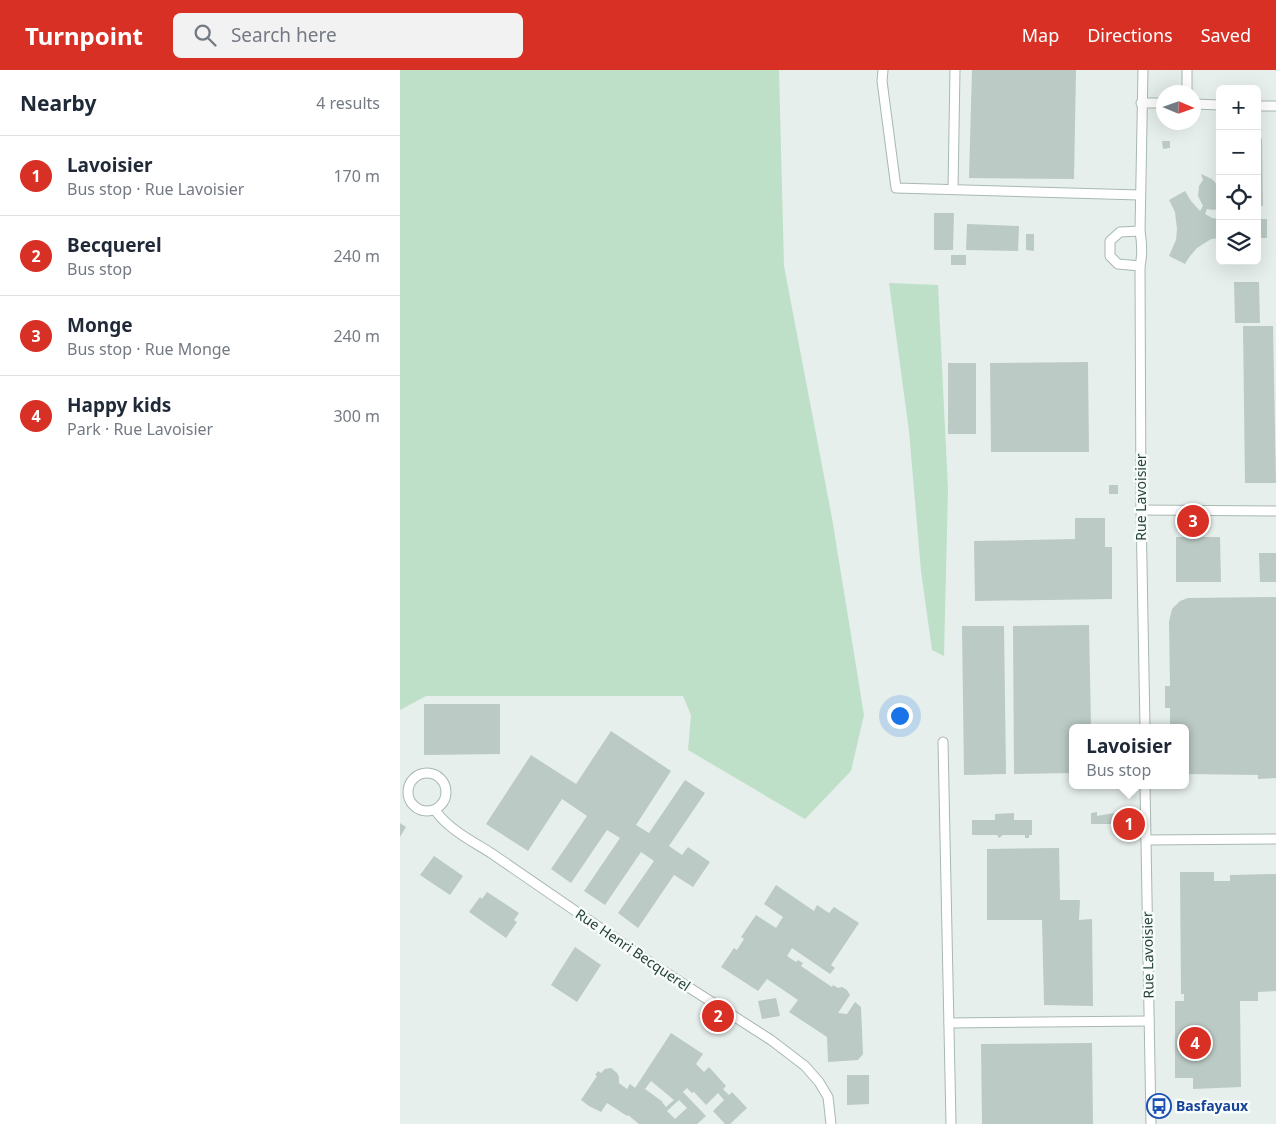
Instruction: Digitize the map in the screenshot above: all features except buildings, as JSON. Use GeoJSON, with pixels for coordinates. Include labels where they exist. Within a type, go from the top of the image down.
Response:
{"type":"FeatureCollection","features":[{"type":"Feature","properties":{"kind":"street"},"geometry":{"type":"LineString","coordinates":[[883,70],[882,81],[896,188],[1140,195]]}},
{"type":"Feature","properties":{"kind":"street"},"geometry":{"type":"LineString","coordinates":[[953,189],[955,70]]}},
{"type":"Feature","properties":{"kind":"street","name":"Rue Lavoisier"},"geometry":{"type":"LineString","coordinates":[[1143,70],[1140,195],[1140,231],[1143,256],[1140,266],[1141,510],[1145,724]]}},
{"type":"Feature","properties":{"kind":"street"},"geometry":{"type":"LineString","coordinates":[[1186,85],[1187,70]]}},
{"type":"Feature","properties":{"kind":"street"},"geometry":{"type":"LineString","coordinates":[[1141,103],[1156,103]]}},
{"type":"Feature","properties":{"kind":"street"},"geometry":{"type":"LineString","coordinates":[[1201,104],[1216,105]]}},
{"type":"Feature","properties":{"kind":"street"},"geometry":{"type":"LineString","coordinates":[[1261,106],[1276,106]]}},
{"type":"Feature","properties":{"kind":"street"},"geometry":{"type":"LineString","coordinates":[[1140,231],[1120,232],[1110,241],[1110,256],[1118,264],[1140,266]]}},
{"type":"Feature","properties":{"kind":"street"},"geometry":{"type":"LineString","coordinates":[[1141,510],[1276,511]]}},
{"type":"Feature","properties":{"kind":"street"},"geometry":{"type":"LineString","coordinates":[[943,742],[951,1124]]}},
{"type":"Feature","properties":{"kind":"street"},"geometry":{"type":"LineString","coordinates":[[422,773],[429,773],[440,778],[447,789],[444,801],[435,810],[429,812],[417,808],[409,799],[408,792],[412,780],[422,773]]}},
{"type":"Feature","properties":{"kind":"street","name":"Rue Lavoisier"},"geometry":{"type":"LineString","coordinates":[[1146,789],[1151,1124]]}},
{"type":"Feature","properties":{"kind":"street","name":"Rue Henri Becquerel"},"geometry":{"type":"LineString","coordinates":[[435,810],[446,823],[469,839],[658,967],[771,1040],[805,1066],[819,1082],[828,1097],[831,1124]]}},
{"type":"Feature","properties":{"kind":"street"},"geometry":{"type":"LineString","coordinates":[[1146,840],[1276,839]]}},
{"type":"Feature","properties":{"kind":"street"},"geometry":{"type":"LineString","coordinates":[[949,1023],[1149,1021]]}},
{"type":"Feature","properties":{"kind":"green space"},"geometry":{"type":"Polygon","coordinates":[[[400,70],[779,70],[784,266],[832,518],[864,715],[851,771],[805,819],[688,750],[691,715],[683,696],[426,696],[400,710],[400,70]]]}},
{"type":"Feature","properties":{"kind":"green space"},"geometry":{"type":"Polygon","coordinates":[[[889,283],[938,285],[948,489],[944,656],[932,650],[921,571],[909,431],[889,283]]]}},
{"type":"Feature","properties":{"kind":"place","name":"Monge"},"geometry":{"type":"Point","coordinates":[1193,521]}},
{"type":"Feature","properties":{"kind":"place","name":"Lavoisier"},"geometry":{"type":"Point","coordinates":[1129,824]}},
{"type":"Feature","properties":{"kind":"place","name":"Becquerel"},"geometry":{"type":"Point","coordinates":[718,1016]}},
{"type":"Feature","properties":{"kind":"place","name":"Happy kids"},"geometry":{"type":"Point","coordinates":[1195,1043]}},
{"type":"Feature","properties":{"kind":"place","name":"Basfayaux"},"geometry":{"type":"Point","coordinates":[1159,1106]}}]}
